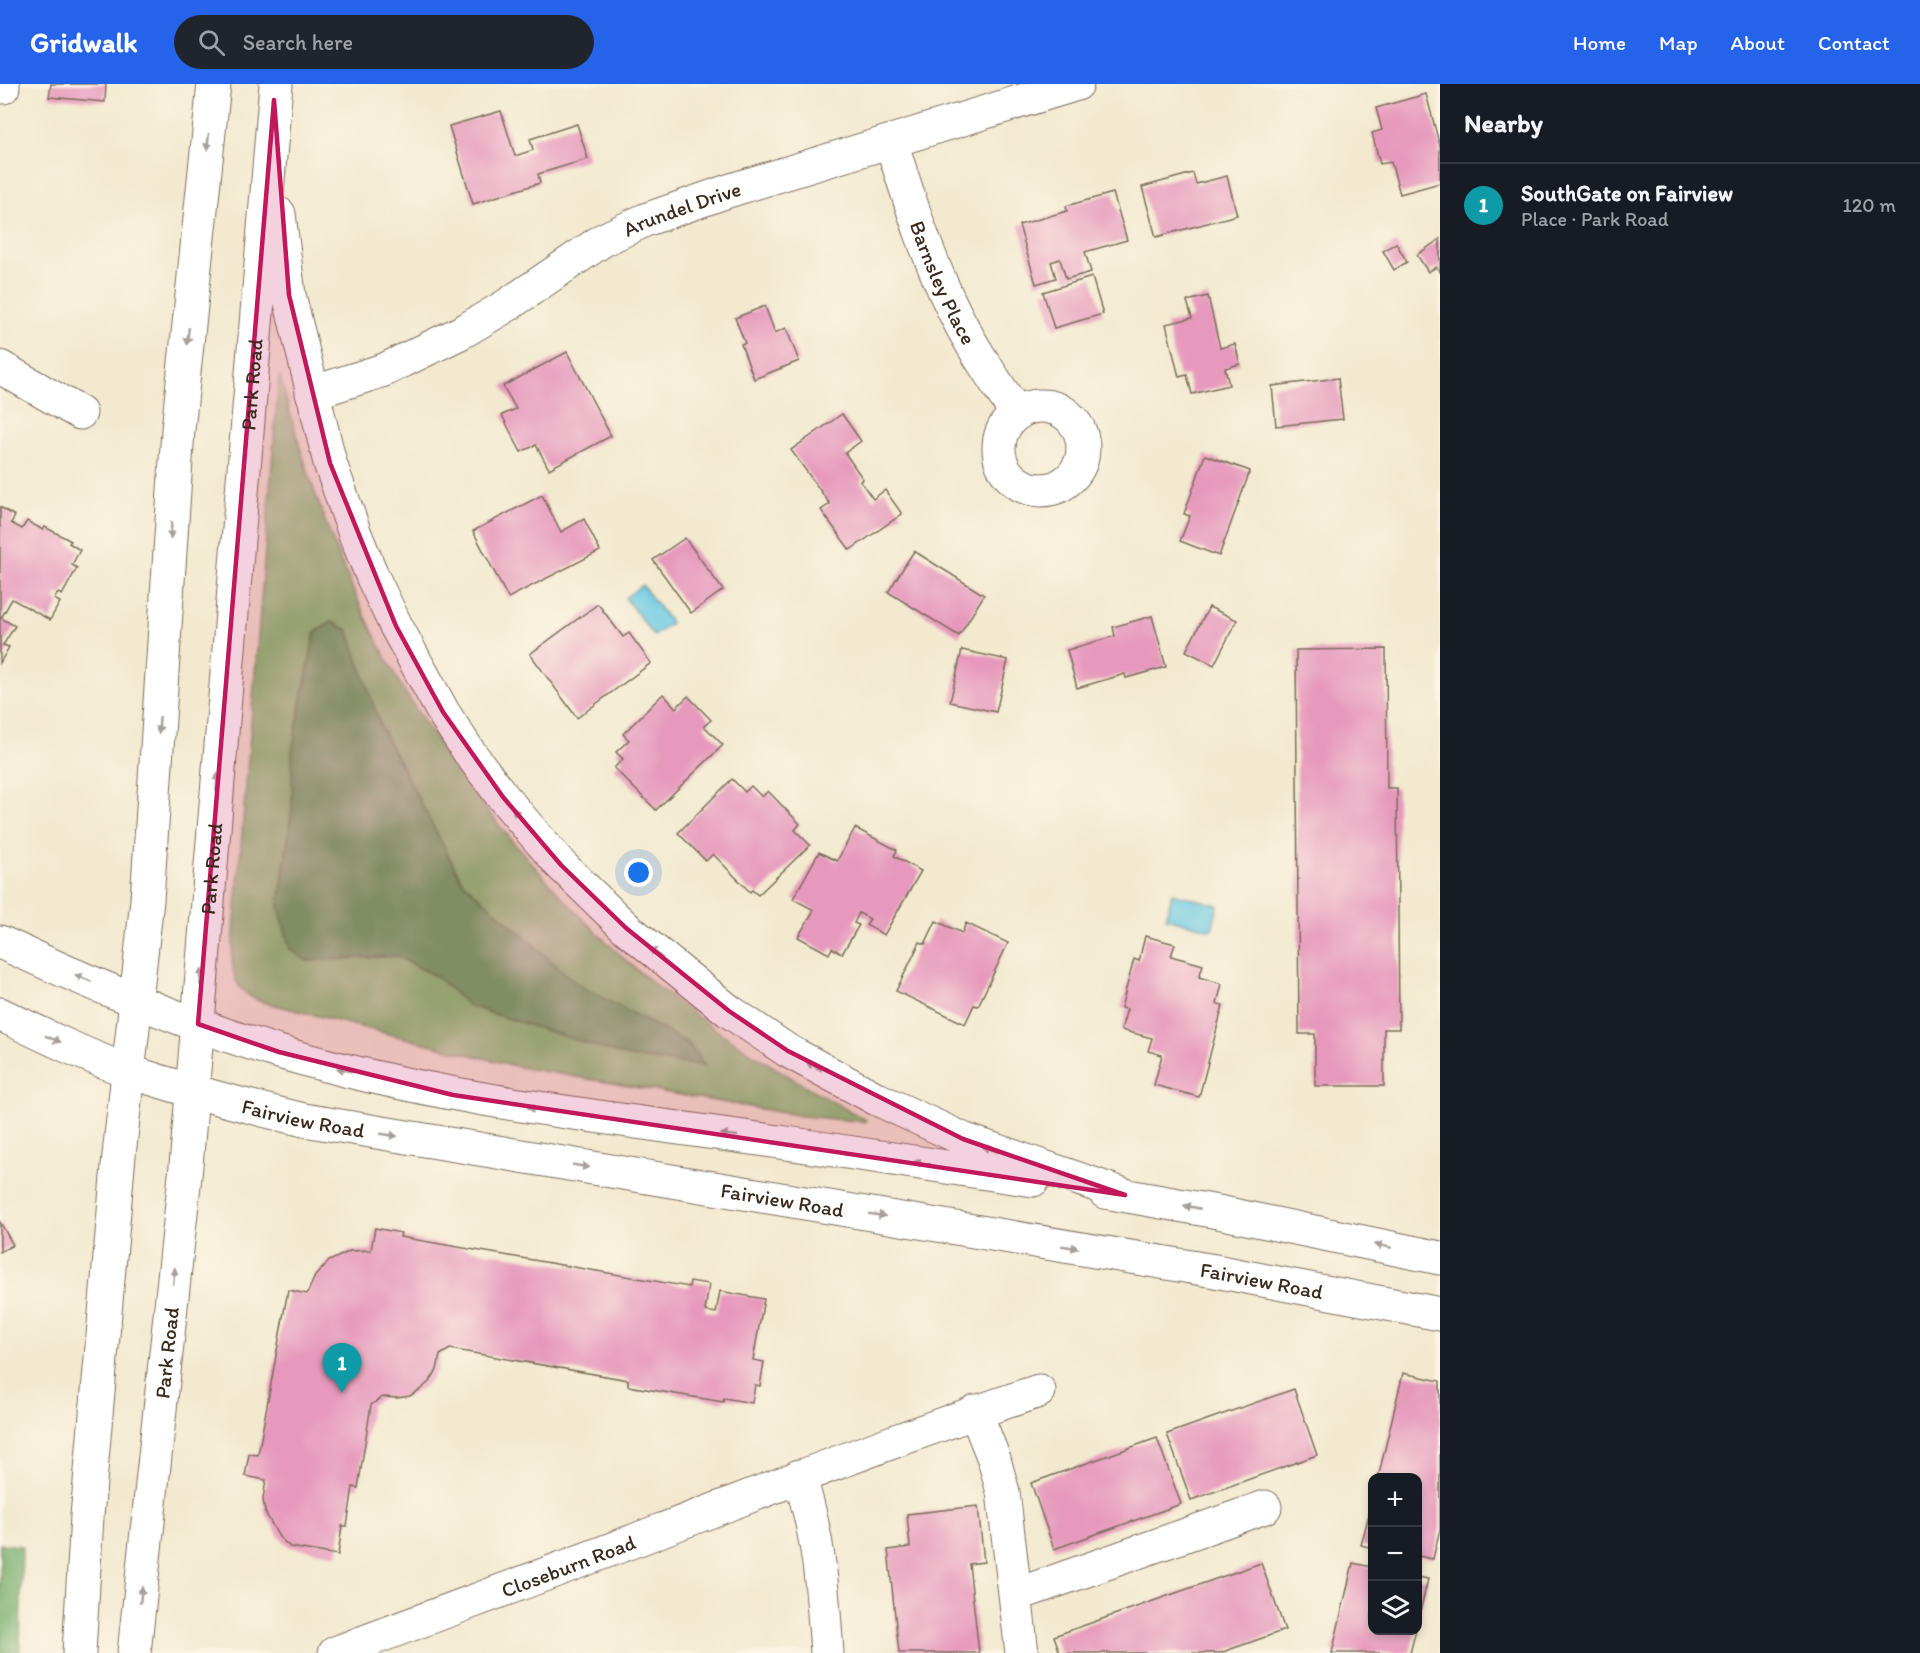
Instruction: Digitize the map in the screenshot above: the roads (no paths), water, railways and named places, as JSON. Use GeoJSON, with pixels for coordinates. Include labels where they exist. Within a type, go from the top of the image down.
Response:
{"type":"FeatureCollection","features":[{"type":"Feature","properties":{"kind":"main road"},"geometry":{"type":"LineString","coordinates":[[79,1653],[87,1516],[128,1071],[148,888],[178,430],[214,84]]}},
{"type":"Feature","properties":{"kind":"main road","name":"Arundel Drive"},"geometry":{"type":"LineString","coordinates":[[312,393],[384,370],[462,332],[506,306],[603,240],[645,220],[719,194],[1077,84]]}},
{"type":"Feature","properties":{"kind":"main road"},"geometry":{"type":"LineString","coordinates":[[275,92],[279,217],[289,295],[330,463],[355,534],[396,626],[442,712],[503,797],[561,865],[626,928],[729,1011],[788,1051],[877,1099],[963,1139],[1125,1195]]}},
{"type":"Feature","properties":{"kind":"main road","name":"Park Road"},"geometry":{"type":"LineString","coordinates":[[134,1653],[186,1166],[275,92]]}},
{"type":"Feature","properties":{"kind":"main road","name":"Barnsley Place"},"geometry":{"type":"LineString","coordinates":[[891,142],[929,257],[952,308],[970,341],[1017,414]]}},
{"type":"Feature","properties":{"kind":"main road"},"geometry":{"type":"LineString","coordinates":[[0,367],[80,413]]}},
{"type":"Feature","properties":{"kind":"main road"},"geometry":{"type":"LineString","coordinates":[[0,942],[137,1000],[279,1052],[453,1095],[916,1162],[1125,1195],[1440,1258]]}},
{"type":"Feature","properties":{"kind":"main road","name":"Fairview Road"},"geometry":{"type":"LineString","coordinates":[[0,1014],[128,1071],[283,1115],[355,1129],[1204,1269],[1440,1314]]}},
{"type":"Feature","properties":{"kind":"main road","name":"Closeburn Road"},"geometry":{"type":"LineString","coordinates":[[335,1653],[659,1532],[799,1476],[975,1411],[1039,1391]]}},
{"type":"Feature","properties":{"kind":"main road"},"geometry":{"type":"LineString","coordinates":[[975,1411],[994,1459],[1003,1492],[1022,1653]]}},
{"type":"Feature","properties":{"kind":"main road"},"geometry":{"type":"LineString","coordinates":[[799,1476],[819,1552],[827,1653]]}},
{"type":"Feature","properties":{"kind":"main road"},"geometry":{"type":"LineString","coordinates":[[1016,1595],[1265,1507]]}},
{"type":"Feature","properties":{"kind":"water"},"geometry":{"type":"Polygon","coordinates":[[[642,585],[671,623],[654,636],[625,598],[642,585]]]}},
{"type":"Feature","properties":{"kind":"water"},"geometry":{"type":"Polygon","coordinates":[[[1172,893],[1218,905],[1212,930],[1166,918],[1172,893]]]}},
{"type":"Feature","properties":{"kind":"place","name":"SouthGate on Fairview"},"geometry":{"type":"Point","coordinates":[342,1393]}}]}
